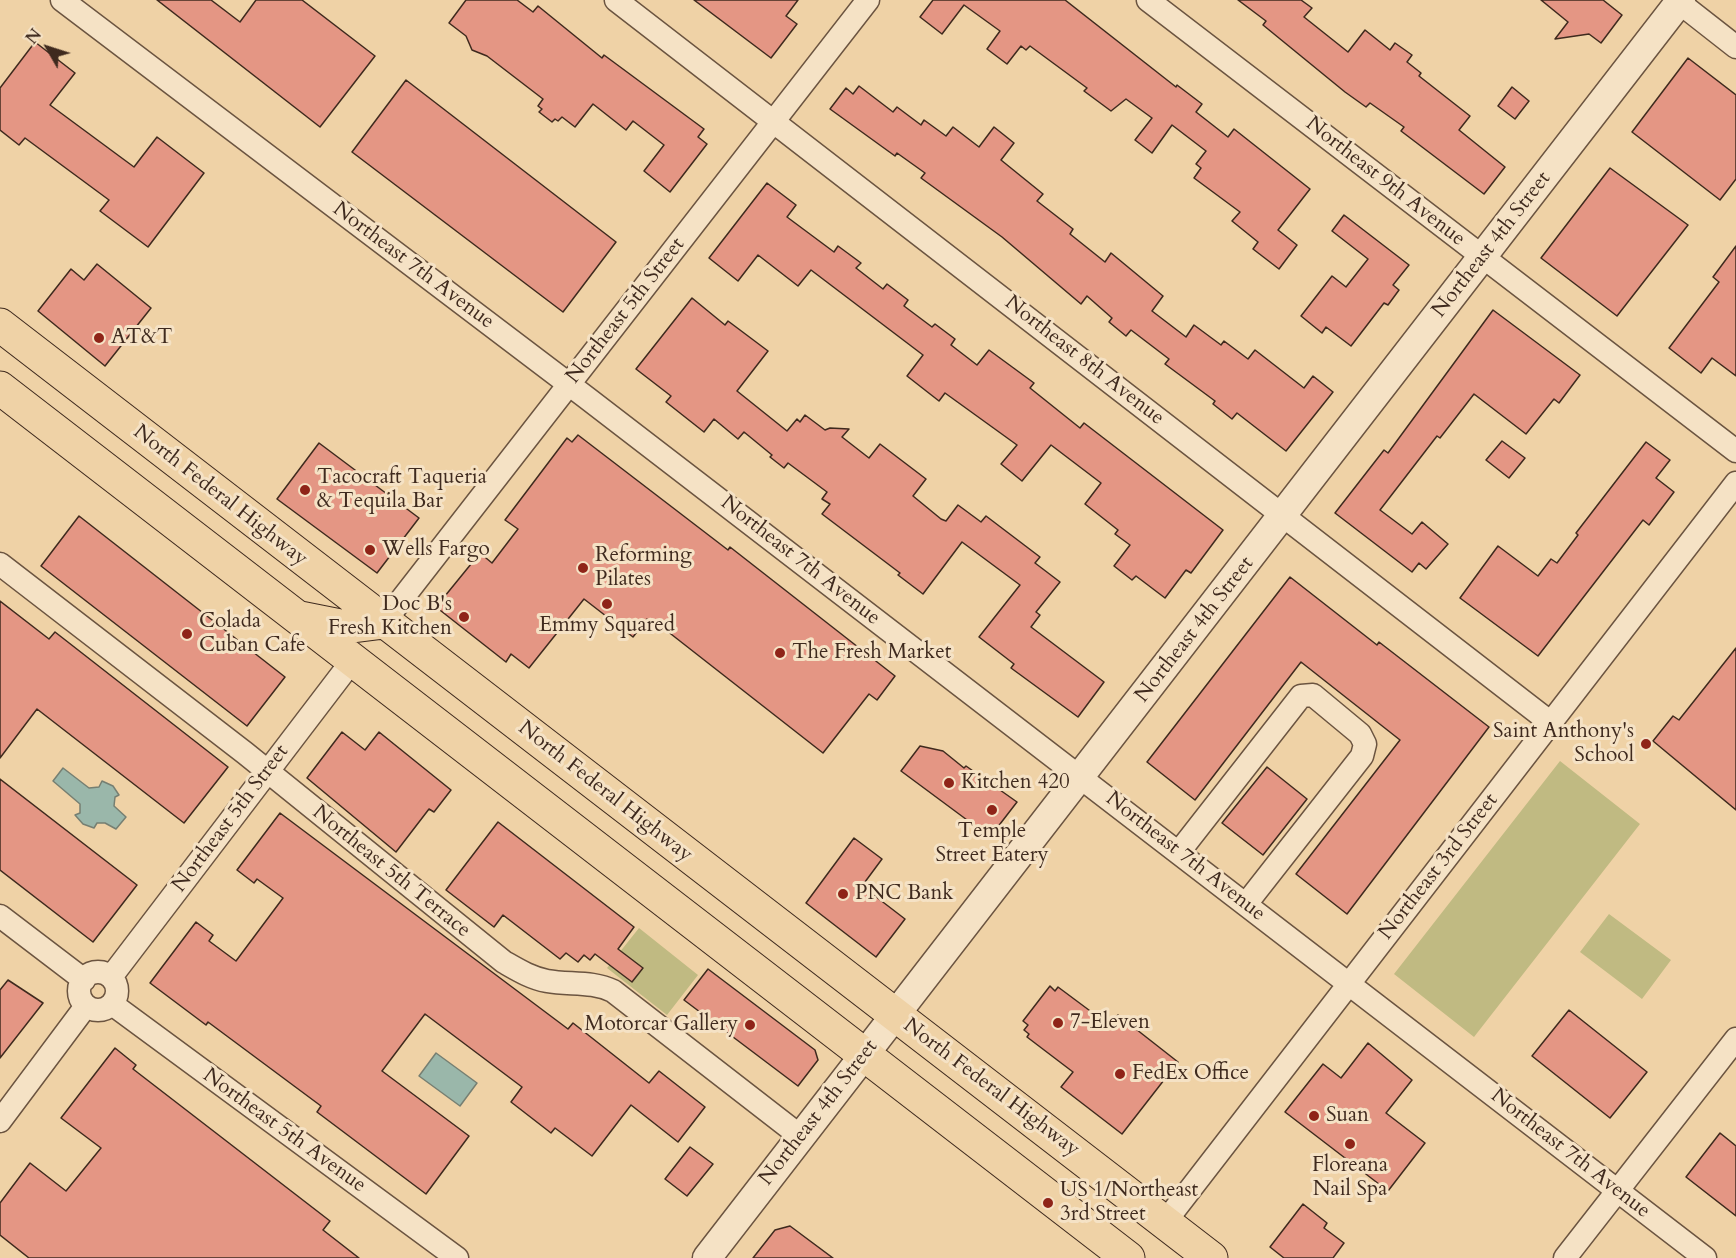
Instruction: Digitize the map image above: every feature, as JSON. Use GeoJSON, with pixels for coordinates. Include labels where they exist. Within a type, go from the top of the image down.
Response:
{"type":"FeatureCollection","features":[{"type":"Feature","properties":{"kind":"main road","name":"North Federal Highway"},"geometry":{"type":"LineString","coordinates":[[0,325],[1211,1258]]}},
{"type":"Feature","properties":{"kind":"main road"},"geometry":{"type":"LineString","coordinates":[[0,388],[352,662],[1128,1258]]}},
{"type":"Feature","properties":{"kind":"main road"},"geometry":{"type":"LineString","coordinates":[[296,617],[345,627],[384,622]]}},
{"type":"Feature","properties":{"kind":"main road"},"geometry":{"type":"LineString","coordinates":[[352,662],[371,655],[390,653],[432,659]]}},
{"type":"Feature","properties":{"kind":"street","name":"Northeast 7th Avenue"},"geometry":{"type":"LineString","coordinates":[[62,0],[569,384],[1705,1258]]}},
{"type":"Feature","properties":{"kind":"street","name":"Northeast 8th Avenue"},"geometry":{"type":"LineString","coordinates":[[616,0],[1284,514],[1551,723]]}},
{"type":"Feature","properties":{"kind":"street","name":"Northeast 5th Street"},"geometry":{"type":"LineString","coordinates":[[384,622],[868,0]]}},
{"type":"Feature","properties":{"kind":"street","name":"Northeast 9th Avenue"},"geometry":{"type":"LineString","coordinates":[[1148,0],[1736,452]]}},
{"type":"Feature","properties":{"kind":"street","name":"Northeast 4th Street"},"geometry":{"type":"LineString","coordinates":[[707,1258],[1679,1]]}},
{"type":"Feature","properties":{"kind":"street"},"geometry":{"type":"LineString","coordinates":[[1679,1],[1736,47]]}},
{"type":"Feature","properties":{"kind":"street","name":"Northeast 3rd Street"},"geometry":{"type":"LineString","coordinates":[[1165,1222],[1736,483]]}},
{"type":"Feature","properties":{"kind":"street","name":"Northeast 5th Terrace"},"geometry":{"type":"LineString","coordinates":[[0,564],[267,771],[504,962],[526,975],[546,981],[598,984],[613,991],[800,1136]]}},
{"type":"Feature","properties":{"kind":"street","name":"Northeast 5th Street"},"geometry":{"type":"LineString","coordinates":[[111,977],[352,662]]}},
{"type":"Feature","properties":{"kind":"street"},"geometry":{"type":"LineString","coordinates":[[1179,852],[1302,696],[1312,695],[1360,734],[1365,744],[1362,756],[1246,904]]}},
{"type":"Feature","properties":{"kind":"street"},"geometry":{"type":"LineString","coordinates":[[0,916],[84,980]]}},
{"type":"Feature","properties":{"kind":"street"},"geometry":{"type":"LineString","coordinates":[[96,973],[111,977],[117,989],[112,1004],[98,1011],[86,1006],[80,995],[84,980],[96,973]]}},
{"type":"Feature","properties":{"kind":"street","name":"Northeast 5th Avenue"},"geometry":{"type":"LineString","coordinates":[[112,1004],[457,1258]]}},
{"type":"Feature","properties":{"kind":"street"},"geometry":{"type":"LineString","coordinates":[[0,1120],[86,1006]]}},
{"type":"Feature","properties":{"kind":"street"},"geometry":{"type":"LineString","coordinates":[[1565,1258],[1736,1039]]}},
{"type":"Feature","properties":{"kind":"shaded area"},"geometry":{"type":"Polygon","coordinates":[[[1560,761],[1640,824],[1474,1037],[1394,974],[1560,761]]]}},
{"type":"Feature","properties":{"kind":"shaded area"},"geometry":{"type":"Polygon","coordinates":[[[63,768],[89,788],[99,787],[102,781],[113,786],[119,795],[115,797],[114,806],[126,817],[116,829],[105,823],[97,823],[94,828],[83,824],[75,815],[80,813],[80,804],[53,781],[63,768]]]}},
{"type":"Feature","properties":{"kind":"shaded area"},"geometry":{"type":"Polygon","coordinates":[[[1609,914],[1671,960],[1642,999],[1580,952],[1609,914]]]}},
{"type":"Feature","properties":{"kind":"shaded area"},"geometry":{"type":"Polygon","coordinates":[[[639,928],[698,975],[667,1015],[607,968],[639,928]]]}},
{"type":"Feature","properties":{"kind":"shaded area"},"geometry":{"type":"Polygon","coordinates":[[[436,1053],[477,1083],[460,1106],[419,1076],[436,1053]]]}},
{"type":"Feature","properties":{"kind":"building"},"geometry":{"type":"Polygon","coordinates":[[[157,0],[211,0],[240,22],[256,0],[302,0],[375,56],[320,127],[157,0]]]}},
{"type":"Feature","properties":{"kind":"building"},"geometry":{"type":"Polygon","coordinates":[[[466,0],[517,0],[533,12],[538,6],[602,58],[604,55],[704,129],[698,137],[707,144],[670,192],[644,171],[664,145],[633,121],[626,130],[593,104],[575,127],[562,117],[552,122],[539,112],[542,109],[538,106],[543,99],[487,56],[472,50],[466,36],[449,23],[466,0]]]}},
{"type":"Feature","properties":{"kind":"building"},"geometry":{"type":"Polygon","coordinates":[[[694,0],[798,0],[786,16],[797,24],[771,58],[694,0]]]}},
{"type":"Feature","properties":{"kind":"building"},"geometry":{"type":"Polygon","coordinates":[[[933,0],[1065,0],[1176,87],[1177,85],[1202,104],[1196,112],[1228,137],[1234,129],[1310,189],[1278,230],[1297,245],[1279,269],[1253,249],[1258,242],[1232,221],[1240,212],[1194,178],[1201,168],[1196,164],[1206,151],[1172,125],[1152,153],[1135,140],[1152,118],[1126,99],[1111,111],[1084,91],[1087,88],[1030,46],[1026,50],[1021,46],[1007,64],[987,49],[1000,31],[964,5],[942,34],[920,17],[933,0]]]}},
{"type":"Feature","properties":{"kind":"building"},"geometry":{"type":"Polygon","coordinates":[[[1238,0],[1301,0],[1312,8],[1304,17],[1348,52],[1365,30],[1390,50],[1395,43],[1412,55],[1407,62],[1421,73],[1419,76],[1470,116],[1459,130],[1505,167],[1484,194],[1401,131],[1404,127],[1370,103],[1366,107],[1345,92],[1263,25],[1266,21],[1238,0]]]}},
{"type":"Feature","properties":{"kind":"building"},"geometry":{"type":"Polygon","coordinates":[[[1541,0],[1603,0],[1622,15],[1601,43],[1589,34],[1555,39],[1568,22],[1541,0]]]}},
{"type":"Feature","properties":{"kind":"building"},"geometry":{"type":"Polygon","coordinates":[[[35,42],[75,73],[50,105],[134,167],[157,137],[204,173],[148,247],[100,211],[109,200],[25,138],[19,145],[0,130],[0,88],[35,42]]]}},
{"type":"Feature","properties":{"kind":"building"},"geometry":{"type":"Polygon","coordinates":[[[1688,58],[1736,95],[1736,179],[1720,200],[1632,132],[1688,58]]]}},
{"type":"Feature","properties":{"kind":"building"},"geometry":{"type":"Polygon","coordinates":[[[406,80],[616,242],[563,312],[352,152],[406,80]]]}},
{"type":"Feature","properties":{"kind":"building"},"geometry":{"type":"Polygon","coordinates":[[[859,86],[893,112],[897,107],[921,125],[924,120],[946,136],[953,127],[979,147],[994,127],[1014,143],[1001,160],[1043,194],[1037,201],[1073,229],[1070,234],[1105,262],[1111,253],[1163,296],[1152,311],[1186,337],[1194,325],[1221,345],[1224,341],[1248,359],[1255,350],[1304,388],[1313,376],[1333,392],[1286,451],[1237,413],[1232,419],[1213,404],[1215,401],[1165,364],[1169,359],[1131,330],[1126,336],[1109,322],[1112,318],[1087,296],[1081,304],[1002,237],[921,178],[925,173],[897,153],[895,156],[830,109],[846,88],[853,94],[859,86]]]}},
{"type":"Feature","properties":{"kind":"building"},"geometry":{"type":"Polygon","coordinates":[[[1512,87],[1529,101],[1515,119],[1498,106],[1512,87]]]}},
{"type":"Feature","properties":{"kind":"building"},"geometry":{"type":"Polygon","coordinates":[[[1610,168],[1688,225],[1617,316],[1541,258],[1610,168]]]}},
{"type":"Feature","properties":{"kind":"building"},"geometry":{"type":"Polygon","coordinates":[[[767,183],[796,205],[787,217],[834,252],[838,246],[861,263],[856,268],[883,289],[887,284],[908,300],[904,306],[932,327],[935,324],[955,339],[951,345],[977,365],[989,350],[1034,383],[1030,388],[1080,428],[1084,423],[1223,530],[1191,573],[1186,570],[1165,598],[1136,576],[1132,580],[1114,566],[1130,545],[1115,534],[1118,530],[1085,504],[1101,483],[1051,445],[1022,481],[1001,464],[1017,445],[945,393],[939,401],[907,376],[923,355],[811,270],[798,286],[758,255],[738,281],[709,258],[767,183]]]}},
{"type":"Feature","properties":{"kind":"building"},"geometry":{"type":"Polygon","coordinates":[[[1344,215],[1409,265],[1393,285],[1399,290],[1388,305],[1384,303],[1351,346],[1326,327],[1322,333],[1301,316],[1332,276],[1346,287],[1368,259],[1332,231],[1344,215]]]}},
{"type":"Feature","properties":{"kind":"building"},"geometry":{"type":"Polygon","coordinates":[[[1736,246],[1736,376],[1712,358],[1701,373],[1669,348],[1719,282],[1713,277],[1736,246]]]}},
{"type":"Feature","properties":{"kind":"building","name":"AT&T"},"geometry":{"type":"Polygon","coordinates":[[[97,264],[151,308],[105,366],[38,311],[71,269],[84,280],[97,264]]]}},
{"type":"Feature","properties":{"kind":"building"},"geometry":{"type":"Polygon","coordinates":[[[692,298],[725,325],[728,321],[768,351],[737,391],[787,431],[797,419],[800,422],[805,415],[825,430],[849,429],[842,437],[869,458],[880,444],[926,479],[913,496],[941,519],[946,521],[958,505],[981,522],[986,516],[1040,557],[1035,563],[1060,582],[1036,612],[1040,615],[1031,627],[1104,682],[1078,717],[1011,668],[1014,664],[979,637],[1020,585],[962,542],[923,594],[898,575],[900,573],[822,514],[830,504],[822,499],[827,492],[788,463],[784,468],[744,432],[738,439],[714,419],[704,432],[666,402],[671,396],[636,369],[692,298]]]}},
{"type":"Feature","properties":{"kind":"building"},"geometry":{"type":"Polygon","coordinates":[[[1493,310],[1580,375],[1559,403],[1554,399],[1526,434],[1474,394],[1440,438],[1437,436],[1380,510],[1412,534],[1422,522],[1448,544],[1426,569],[1419,563],[1412,572],[1335,513],[1384,450],[1388,453],[1493,310]]]}},
{"type":"Feature","properties":{"kind":"building"},"geometry":{"type":"Polygon","coordinates":[[[578,435],[728,550],[730,547],[895,676],[877,700],[869,694],[823,753],[662,627],[661,629],[647,619],[633,637],[584,599],[529,668],[511,654],[506,662],[436,607],[480,553],[492,563],[518,529],[505,520],[567,438],[572,442],[578,435]]]}},
{"type":"Feature","properties":{"kind":"building"},"geometry":{"type":"Polygon","coordinates":[[[1502,441],[1525,458],[1509,478],[1486,460],[1502,441]]]}},
{"type":"Feature","properties":{"kind":"building"},"geometry":{"type":"Polygon","coordinates":[[[1646,442],[1670,460],[1656,478],[1674,492],[1649,525],[1643,520],[1538,656],[1460,598],[1498,546],[1538,576],[1551,559],[1557,563],[1578,535],[1576,533],[1646,442]]]}},
{"type":"Feature","properties":{"kind":"building"},"geometry":{"type":"Polygon","coordinates":[[[319,443],[419,518],[377,573],[277,499],[319,443]]]}},
{"type":"Feature","properties":{"kind":"building"},"geometry":{"type":"Polygon","coordinates":[[[79,516],[285,677],[247,726],[41,566],[79,516]]]}},
{"type":"Feature","properties":{"kind":"building"},"geometry":{"type":"Polygon","coordinates":[[[1290,577],[1377,645],[1379,642],[1489,727],[1347,914],[1296,874],[1400,740],[1301,662],[1195,800],[1147,762],[1290,577]]]}},
{"type":"Feature","properties":{"kind":"building"},"geometry":{"type":"Polygon","coordinates":[[[0,601],[49,639],[55,632],[228,767],[184,823],[37,709],[0,758],[0,601]]]}},
{"type":"Feature","properties":{"kind":"building"},"geometry":{"type":"Polygon","coordinates":[[[1736,648],[1736,810],[1653,741],[1673,716],[1679,720],[1736,648]]]}},
{"type":"Feature","properties":{"kind":"building"},"geometry":{"type":"Polygon","coordinates":[[[342,732],[365,750],[379,732],[451,790],[434,812],[429,809],[396,852],[307,778],[342,732]]]}},
{"type":"Feature","properties":{"kind":"building","name":"Kitchen 420"},"geometry":{"type":"Polygon","coordinates":[[[920,746],[943,751],[964,768],[966,766],[1017,802],[990,837],[901,771],[920,746]]]}},
{"type":"Feature","properties":{"kind":"building"},"geometry":{"type":"Polygon","coordinates":[[[1267,767],[1307,799],[1263,855],[1222,823],[1267,767]]]}},
{"type":"Feature","properties":{"kind":"building"},"geometry":{"type":"Polygon","coordinates":[[[0,779],[137,885],[93,942],[0,870],[0,779]]]}},
{"type":"Feature","properties":{"kind":"building"},"geometry":{"type":"Polygon","coordinates":[[[280,813],[568,1029],[573,1023],[649,1083],[659,1071],[705,1107],[678,1142],[631,1105],[592,1156],[555,1128],[551,1133],[511,1102],[522,1087],[425,1014],[382,1071],[469,1136],[426,1194],[317,1112],[321,1106],[208,1022],[206,1025],[150,983],[196,922],[213,935],[209,941],[236,961],[283,898],[257,879],[254,883],[237,870],[280,813]]]}},
{"type":"Feature","properties":{"kind":"building"},"geometry":{"type":"Polygon","coordinates":[[[498,822],[634,927],[618,949],[643,968],[632,982],[595,954],[590,960],[584,955],[578,962],[566,953],[560,959],[503,915],[494,927],[446,890],[498,822]]]}},
{"type":"Feature","properties":{"kind":"building","name":"PNC Bank"},"geometry":{"type":"Polygon","coordinates":[[[854,838],[882,859],[862,886],[905,919],[876,957],[806,903],[854,838]]]}},
{"type":"Feature","properties":{"kind":"building","name":"Motorcar Gallery"},"geometry":{"type":"Polygon","coordinates":[[[708,969],[815,1050],[818,1060],[798,1086],[684,1000],[708,969]]]}},
{"type":"Feature","properties":{"kind":"building"},"geometry":{"type":"Polygon","coordinates":[[[8,980],[43,1003],[0,1058],[0,990],[8,980]]]}},
{"type":"Feature","properties":{"kind":"building","name":"FedEx Office"},"geometry":{"type":"Polygon","coordinates":[[[1050,986],[1055,991],[1058,987],[1109,1025],[1118,1015],[1178,1062],[1122,1134],[1061,1087],[1073,1072],[1027,1037],[1029,1034],[1024,1030],[1028,1025],[1023,1021],[1050,986]]]}},
{"type":"Feature","properties":{"kind":"building"},"geometry":{"type":"Polygon","coordinates":[[[1569,1010],[1647,1072],[1610,1118],[1532,1056],[1569,1010]]]}},
{"type":"Feature","properties":{"kind":"building"},"geometry":{"type":"Polygon","coordinates":[[[1368,1043],[1412,1080],[1386,1113],[1425,1143],[1388,1191],[1285,1112],[1323,1064],[1341,1078],[1368,1043]]]}},
{"type":"Feature","properties":{"kind":"building"},"geometry":{"type":"Polygon","coordinates":[[[115,1048],[136,1065],[133,1069],[330,1221],[323,1230],[359,1258],[29,1258],[0,1235],[0,1203],[30,1163],[66,1191],[101,1148],[61,1118],[115,1048]]]}},
{"type":"Feature","properties":{"kind":"building"},"geometry":{"type":"Polygon","coordinates":[[[1720,1133],[1736,1146],[1736,1216],[1686,1177],[1720,1133]]]}},
{"type":"Feature","properties":{"kind":"building"},"geometry":{"type":"Polygon","coordinates":[[[690,1147],[713,1164],[687,1196],[665,1179],[690,1147]]]}},
{"type":"Feature","properties":{"kind":"building"},"geometry":{"type":"Polygon","coordinates":[[[1303,1204],[1327,1223],[1324,1228],[1344,1243],[1333,1258],[1284,1258],[1270,1247],[1303,1204]]]}},
{"type":"Feature","properties":{"kind":"building"},"geometry":{"type":"Polygon","coordinates":[[[790,1226],[833,1258],[753,1258],[775,1230],[790,1226]]]}},
{"type":"Feature","properties":{"kind":"place","name":"AT&T"},"geometry":{"type":"Point","coordinates":[99,338]}},
{"type":"Feature","properties":{"kind":"place","name":"Tacocraft Taqueria & Tequila Bar"},"geometry":{"type":"Point","coordinates":[305,490]}},
{"type":"Feature","properties":{"kind":"place","name":"Wells Fargo"},"geometry":{"type":"Point","coordinates":[370,550]}},
{"type":"Feature","properties":{"kind":"place","name":"Reforming Pilates"},"geometry":{"type":"Point","coordinates":[583,568]}},
{"type":"Feature","properties":{"kind":"place","name":"Emmy Squared"},"geometry":{"type":"Point","coordinates":[607,604]}},
{"type":"Feature","properties":{"kind":"place","name":"Doc B's Fresh Kitchen"},"geometry":{"type":"Point","coordinates":[464,617]}},
{"type":"Feature","properties":{"kind":"place","name":"Colada Cuban Cafe"},"geometry":{"type":"Point","coordinates":[187,634]}},
{"type":"Feature","properties":{"kind":"place","name":"The Fresh Market"},"geometry":{"type":"Point","coordinates":[780,653]}},
{"type":"Feature","properties":{"kind":"place","name":"Saint Anthony's School"},"geometry":{"type":"Point","coordinates":[1646,744]}},
{"type":"Feature","properties":{"kind":"place","name":"Kitchen 420"},"geometry":{"type":"Point","coordinates":[949,783]}},
{"type":"Feature","properties":{"kind":"place","name":"Temple Street Eatery"},"geometry":{"type":"Point","coordinates":[992,810]}},
{"type":"Feature","properties":{"kind":"place","name":"PNC Bank"},"geometry":{"type":"Point","coordinates":[843,894]}},
{"type":"Feature","properties":{"kind":"place","name":"7-Eleven"},"geometry":{"type":"Point","coordinates":[1058,1023]}},
{"type":"Feature","properties":{"kind":"place","name":"Motorcar Gallery"},"geometry":{"type":"Point","coordinates":[750,1025]}},
{"type":"Feature","properties":{"kind":"place","name":"FedEx Office"},"geometry":{"type":"Point","coordinates":[1120,1074]}},
{"type":"Feature","properties":{"kind":"place","name":"Suan"},"geometry":{"type":"Point","coordinates":[1314,1116]}},
{"type":"Feature","properties":{"kind":"place","name":"Floreana Nail Spa"},"geometry":{"type":"Point","coordinates":[1350,1144]}},
{"type":"Feature","properties":{"kind":"place","name":"US 1/Northeast 3rd Street"},"geometry":{"type":"Point","coordinates":[1048,1203]}}]}
